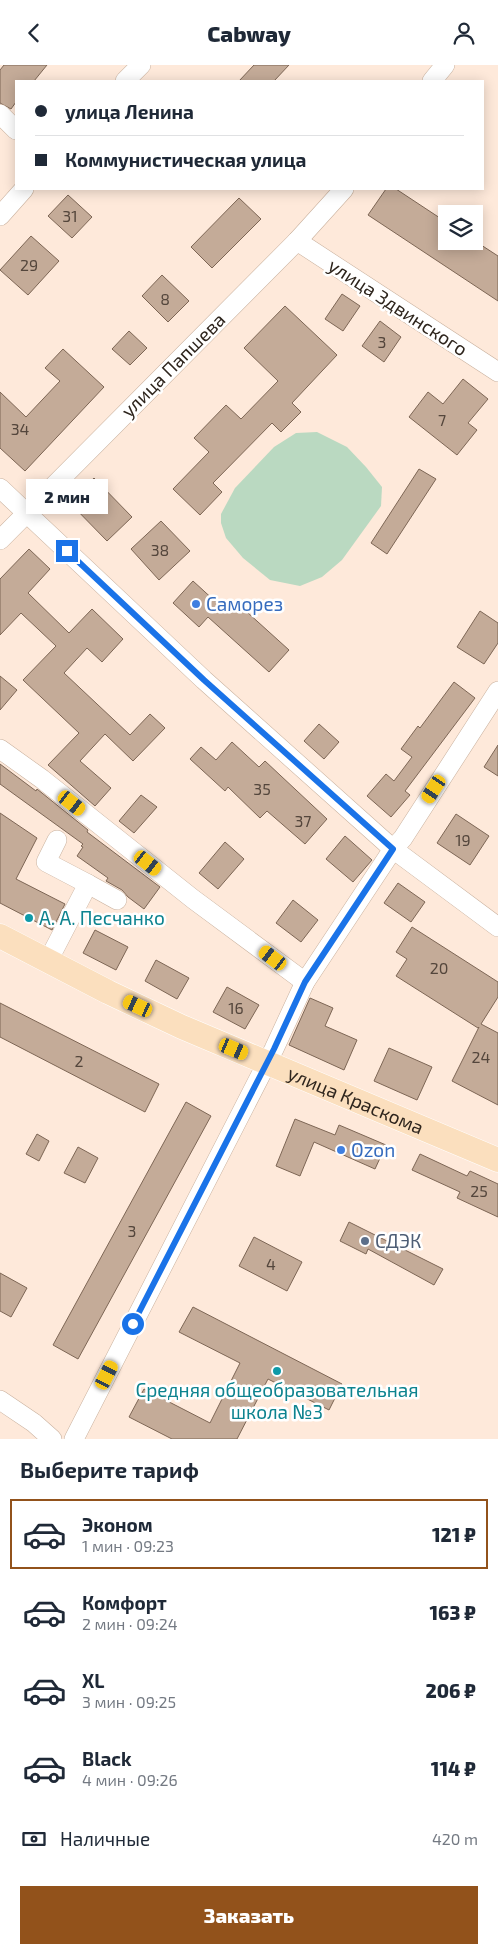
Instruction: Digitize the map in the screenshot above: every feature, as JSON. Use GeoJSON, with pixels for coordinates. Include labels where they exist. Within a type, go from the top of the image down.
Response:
{"type":"FeatureCollection","features":[{"type":"Feature","properties":{"kind":"main road","name":"улица Краскома"},"geometry":{"type":"LineString","coordinates":[[0,936],[124,1000],[498,1160]]}},
{"type":"Feature","properties":{"kind":"street"},"geometry":{"type":"LineString","coordinates":[[126,80],[141,65]]}},
{"type":"Feature","properties":{"kind":"street"},"geometry":{"type":"LineString","coordinates":[[433,80],[445,65]]}},
{"type":"Feature","properties":{"kind":"street"},"geometry":{"type":"LineString","coordinates":[[0,114],[15,129]]}},
{"type":"Feature","properties":{"kind":"street"},"geometry":{"type":"LineString","coordinates":[[0,216],[23,190]]}},
{"type":"Feature","properties":{"kind":"street","name":"улица Папшева"},"geometry":{"type":"LineString","coordinates":[[0,540],[297,241],[343,190]]}},
{"type":"Feature","properties":{"kind":"street","name":"улица Здвинского"},"geometry":{"type":"LineString","coordinates":[[297,241],[498,372]]}},
{"type":"Feature","properties":{"kind":"street"},"geometry":{"type":"LineString","coordinates":[[0,488],[204,680],[393,849],[498,927]]}},
{"type":"Feature","properties":{"kind":"street"},"geometry":{"type":"LineString","coordinates":[[74,1439],[267,1062],[305,982],[393,849],[403,837],[498,691]]}},
{"type":"Feature","properties":{"kind":"street"},"geometry":{"type":"LineString","coordinates":[[0,749],[42,779],[186,893],[305,982]]}},
{"type":"Feature","properties":{"kind":"street"},"geometry":{"type":"LineString","coordinates":[[58,840],[46,863],[117,900]]}},
{"type":"Feature","properties":{"kind":"street"},"geometry":{"type":"LineString","coordinates":[[48,961],[88,884]]}},
{"type":"Feature","properties":{"kind":"street"},"geometry":{"type":"LineString","coordinates":[[0,1400],[34,1423],[52,1439]]}},
{"type":"Feature","properties":{"kind":"green space"},"geometry":{"type":"Polygon","coordinates":[[[317,432],[347,447],[366,467],[382,487],[381,506],[342,560],[322,577],[300,586],[270,580],[243,558],[226,538],[221,523],[221,514],[235,488],[274,447],[296,433],[317,432]]]}},
{"type":"Feature","properties":{"kind":"building"},"geometry":{"type":"Polygon","coordinates":[[[4,65],[47,65],[35,80],[15,80],[15,103],[11,109],[0,103],[0,70],[4,65]]]}},
{"type":"Feature","properties":{"kind":"building"},"geometry":{"type":"Polygon","coordinates":[[[254,65],[289,65],[275,80],[240,80],[254,65]]]}},
{"type":"Feature","properties":{"kind":"building"},"geometry":{"type":"Polygon","coordinates":[[[385,190],[398,190],[438,217],[438,250],[483,250],[483,246],[498,256],[498,301],[368,215],[385,190]]]}},
{"type":"Feature","properties":{"kind":"building"},"geometry":{"type":"Polygon","coordinates":[[[68,195],[92,217],[72,238],[48,216],[68,195]]]}},
{"type":"Feature","properties":{"kind":"building"},"geometry":{"type":"Polygon","coordinates":[[[239,198],[261,219],[212,268],[191,247],[239,198]]]}},
{"type":"Feature","properties":{"kind":"building"},"geometry":{"type":"Polygon","coordinates":[[[31,236],[59,261],[28,295],[0,270],[31,236]]]}},
{"type":"Feature","properties":{"kind":"building"},"geometry":{"type":"Polygon","coordinates":[[[162,275],[189,301],[168,322],[142,296],[162,275]]]}},
{"type":"Feature","properties":{"kind":"building"},"geometry":{"type":"Polygon","coordinates":[[[342,294],[360,306],[343,331],[325,319],[342,294]]]}},
{"type":"Feature","properties":{"kind":"building"},"geometry":{"type":"Polygon","coordinates":[[[285,306],[337,355],[292,403],[301,412],[281,432],[272,423],[213,483],[222,492],[200,515],[173,489],[209,452],[194,438],[226,405],[241,419],[278,381],[244,348],[285,306]]]}},
{"type":"Feature","properties":{"kind":"building"},"geometry":{"type":"Polygon","coordinates":[[[380,321],[401,337],[384,362],[362,346],[380,321]]]}},
{"type":"Feature","properties":{"kind":"building"},"geometry":{"type":"Polygon","coordinates":[[[129,331],[147,348],[130,365],[112,349],[129,331]]]}},
{"type":"Feature","properties":{"kind":"building"},"geometry":{"type":"Polygon","coordinates":[[[63,349],[104,387],[25,471],[0,448],[0,392],[26,417],[60,381],[45,368],[63,349]]]}},
{"type":"Feature","properties":{"kind":"building"},"geometry":{"type":"Polygon","coordinates":[[[463,379],[488,399],[468,423],[477,430],[457,455],[409,417],[428,392],[443,404],[463,379]]]}},
{"type":"Feature","properties":{"kind":"building"},"geometry":{"type":"Polygon","coordinates":[[[419,469],[436,479],[387,554],[371,543],[419,469]]]}},
{"type":"Feature","properties":{"kind":"building"},"geometry":{"type":"Polygon","coordinates":[[[94,478],[132,517],[107,541],[69,502],[94,478]]]}},
{"type":"Feature","properties":{"kind":"building"},"geometry":{"type":"Polygon","coordinates":[[[161,521],[190,551],[159,580],[131,549],[161,521]]]}},
{"type":"Feature","properties":{"kind":"building"},"geometry":{"type":"Polygon","coordinates":[[[29,549],[50,569],[28,593],[69,633],[92,609],[123,639],[102,662],[87,648],[64,673],[130,735],[150,714],[165,728],[133,761],[105,734],[80,761],[111,788],[95,806],[48,765],[79,733],[23,680],[56,646],[21,613],[0,635],[0,579],[29,549]]]}},
{"type":"Feature","properties":{"kind":"building"},"geometry":{"type":"Polygon","coordinates":[[[193,581],[228,613],[237,603],[289,650],[269,672],[208,617],[199,627],[173,603],[193,581]]]}},
{"type":"Feature","properties":{"kind":"building"},"geometry":{"type":"Polygon","coordinates":[[[480,611],[498,623],[498,643],[484,664],[457,647],[480,611]]]}},
{"type":"Feature","properties":{"kind":"building"},"geometry":{"type":"Polygon","coordinates":[[[0,676],[17,690],[0,710],[0,676]]]}},
{"type":"Feature","properties":{"kind":"building"},"geometry":{"type":"Polygon","coordinates":[[[454,682],[475,698],[405,791],[410,795],[391,817],[367,796],[386,774],[394,781],[412,757],[401,749],[418,726],[420,728],[454,682]]]}},
{"type":"Feature","properties":{"kind":"building"},"geometry":{"type":"Polygon","coordinates":[[[319,724],[339,742],[324,759],[304,741],[319,724]]]}},
{"type":"Feature","properties":{"kind":"building"},"geometry":{"type":"Polygon","coordinates":[[[232,742],[259,767],[265,761],[327,819],[305,844],[267,811],[260,818],[228,787],[225,791],[190,759],[201,747],[216,760],[232,742]]]}},
{"type":"Feature","properties":{"kind":"building"},"geometry":{"type":"Polygon","coordinates":[[[498,745],[498,776],[484,767],[498,745]]]}},
{"type":"Feature","properties":{"kind":"building"},"geometry":{"type":"Polygon","coordinates":[[[0,764],[36,791],[37,789],[88,830],[87,832],[160,887],[144,909],[122,890],[106,881],[108,878],[77,856],[83,844],[0,784],[0,764]]]}},
{"type":"Feature","properties":{"kind":"building"},"geometry":{"type":"Polygon","coordinates":[[[141,795],[157,807],[134,833],[119,821],[141,795]]]}},
{"type":"Feature","properties":{"kind":"building"},"geometry":{"type":"Polygon","coordinates":[[[0,813],[37,838],[16,879],[65,904],[52,930],[0,903],[0,813]]]}},
{"type":"Feature","properties":{"kind":"building"},"geometry":{"type":"Polygon","coordinates":[[[456,814],[489,836],[470,865],[437,843],[456,814]]]}},
{"type":"Feature","properties":{"kind":"building"},"geometry":{"type":"Polygon","coordinates":[[[345,836],[372,860],[353,882],[326,859],[345,836]]]}},
{"type":"Feature","properties":{"kind":"building"},"geometry":{"type":"Polygon","coordinates":[[[225,842],[244,859],[218,889],[199,873],[225,842]]]}},
{"type":"Feature","properties":{"kind":"building"},"geometry":{"type":"Polygon","coordinates":[[[398,883],[425,902],[411,922],[384,903],[398,883]]]}},
{"type":"Feature","properties":{"kind":"building"},"geometry":{"type":"Polygon","coordinates":[[[293,900],[318,920],[301,942],[276,923],[293,900]]]}},
{"type":"Feature","properties":{"kind":"building"},"geometry":{"type":"Polygon","coordinates":[[[412,927],[498,982],[498,997],[481,1024],[498,1033],[498,1105],[452,1081],[479,1027],[396,976],[407,959],[396,952],[412,927]]]}},
{"type":"Feature","properties":{"kind":"building"},"geometry":{"type":"Polygon","coordinates":[[[95,930],[128,947],[116,970],[83,953],[95,930]]]}},
{"type":"Feature","properties":{"kind":"building"},"geometry":{"type":"Polygon","coordinates":[[[156,960],[189,978],[177,999],[145,981],[156,960]]]}},
{"type":"Feature","properties":{"kind":"building"},"geometry":{"type":"Polygon","coordinates":[[[227,987],[259,1005],[245,1029],[213,1012],[227,987]]]}},
{"type":"Feature","properties":{"kind":"building"},"geometry":{"type":"Polygon","coordinates":[[[310,998],[333,1008],[325,1026],[357,1040],[344,1070],[289,1045],[310,998]]]}},
{"type":"Feature","properties":{"kind":"building"},"geometry":{"type":"Polygon","coordinates":[[[0,1003],[159,1084],[145,1112],[0,1037],[0,1003]]]}},
{"type":"Feature","properties":{"kind":"building"},"geometry":{"type":"Polygon","coordinates":[[[389,1048],[432,1067],[417,1100],[374,1081],[389,1048]]]}},
{"type":"Feature","properties":{"kind":"building"},"geometry":{"type":"Polygon","coordinates":[[[186,1102],[211,1116],[78,1359],[53,1345],[186,1102]]]}},
{"type":"Feature","properties":{"kind":"building"},"geometry":{"type":"Polygon","coordinates":[[[295,1119],[335,1135],[339,1125],[386,1145],[375,1169],[314,1142],[300,1176],[276,1166],[295,1119]]]}},
{"type":"Feature","properties":{"kind":"building"},"geometry":{"type":"Polygon","coordinates":[[[37,1134],[49,1141],[39,1161],[26,1154],[37,1134]]]}},
{"type":"Feature","properties":{"kind":"building"},"geometry":{"type":"Polygon","coordinates":[[[78,1147],[98,1158],[85,1183],[64,1173],[78,1147]]]}},
{"type":"Feature","properties":{"kind":"building"},"geometry":{"type":"Polygon","coordinates":[[[420,1154],[467,1176],[470,1171],[498,1184],[498,1217],[457,1198],[460,1192],[412,1170],[420,1154]]]}},
{"type":"Feature","properties":{"kind":"building"},"geometry":{"type":"Polygon","coordinates":[[[349,1222],[443,1269],[434,1285],[368,1249],[366,1254],[340,1241],[349,1222]]]}},
{"type":"Feature","properties":{"kind":"building"},"geometry":{"type":"Polygon","coordinates":[[[254,1237],[302,1262],[287,1291],[239,1266],[254,1237]]]}},
{"type":"Feature","properties":{"kind":"building"},"geometry":{"type":"Polygon","coordinates":[[[0,1273],[27,1288],[11,1317],[0,1311],[0,1273]]]}},
{"type":"Feature","properties":{"kind":"building","name":"Средняя общеобразовательная школа №3"},"geometry":{"type":"Polygon","coordinates":[[[193,1307],[342,1384],[329,1410],[268,1379],[237,1439],[172,1439],[129,1417],[144,1389],[210,1423],[240,1363],[179,1332],[193,1307]]]}},
{"type":"Feature","properties":{"kind":"place","name":"Саморез"},"geometry":{"type":"Point","coordinates":[196,604]}},
{"type":"Feature","properties":{"kind":"place","name":"А. А. Песчанко"},"geometry":{"type":"Point","coordinates":[29,918]}},
{"type":"Feature","properties":{"kind":"place","name":"Ozon"},"geometry":{"type":"Point","coordinates":[341,1150]}},
{"type":"Feature","properties":{"kind":"place","name":"СДЭК"},"geometry":{"type":"Point","coordinates":[365,1241]}},
{"type":"Feature","properties":{"kind":"place","name":"Средняя общеобразовательная школа №3"},"geometry":{"type":"Point","coordinates":[277,1371]}},
{"type":"Feature","properties":{"kind":"route"},"geometry":{"type":"LineString","coordinates":[[67,551],[204,680],[393,849],[305,982],[274,1049],[133,1324]]}}]}
